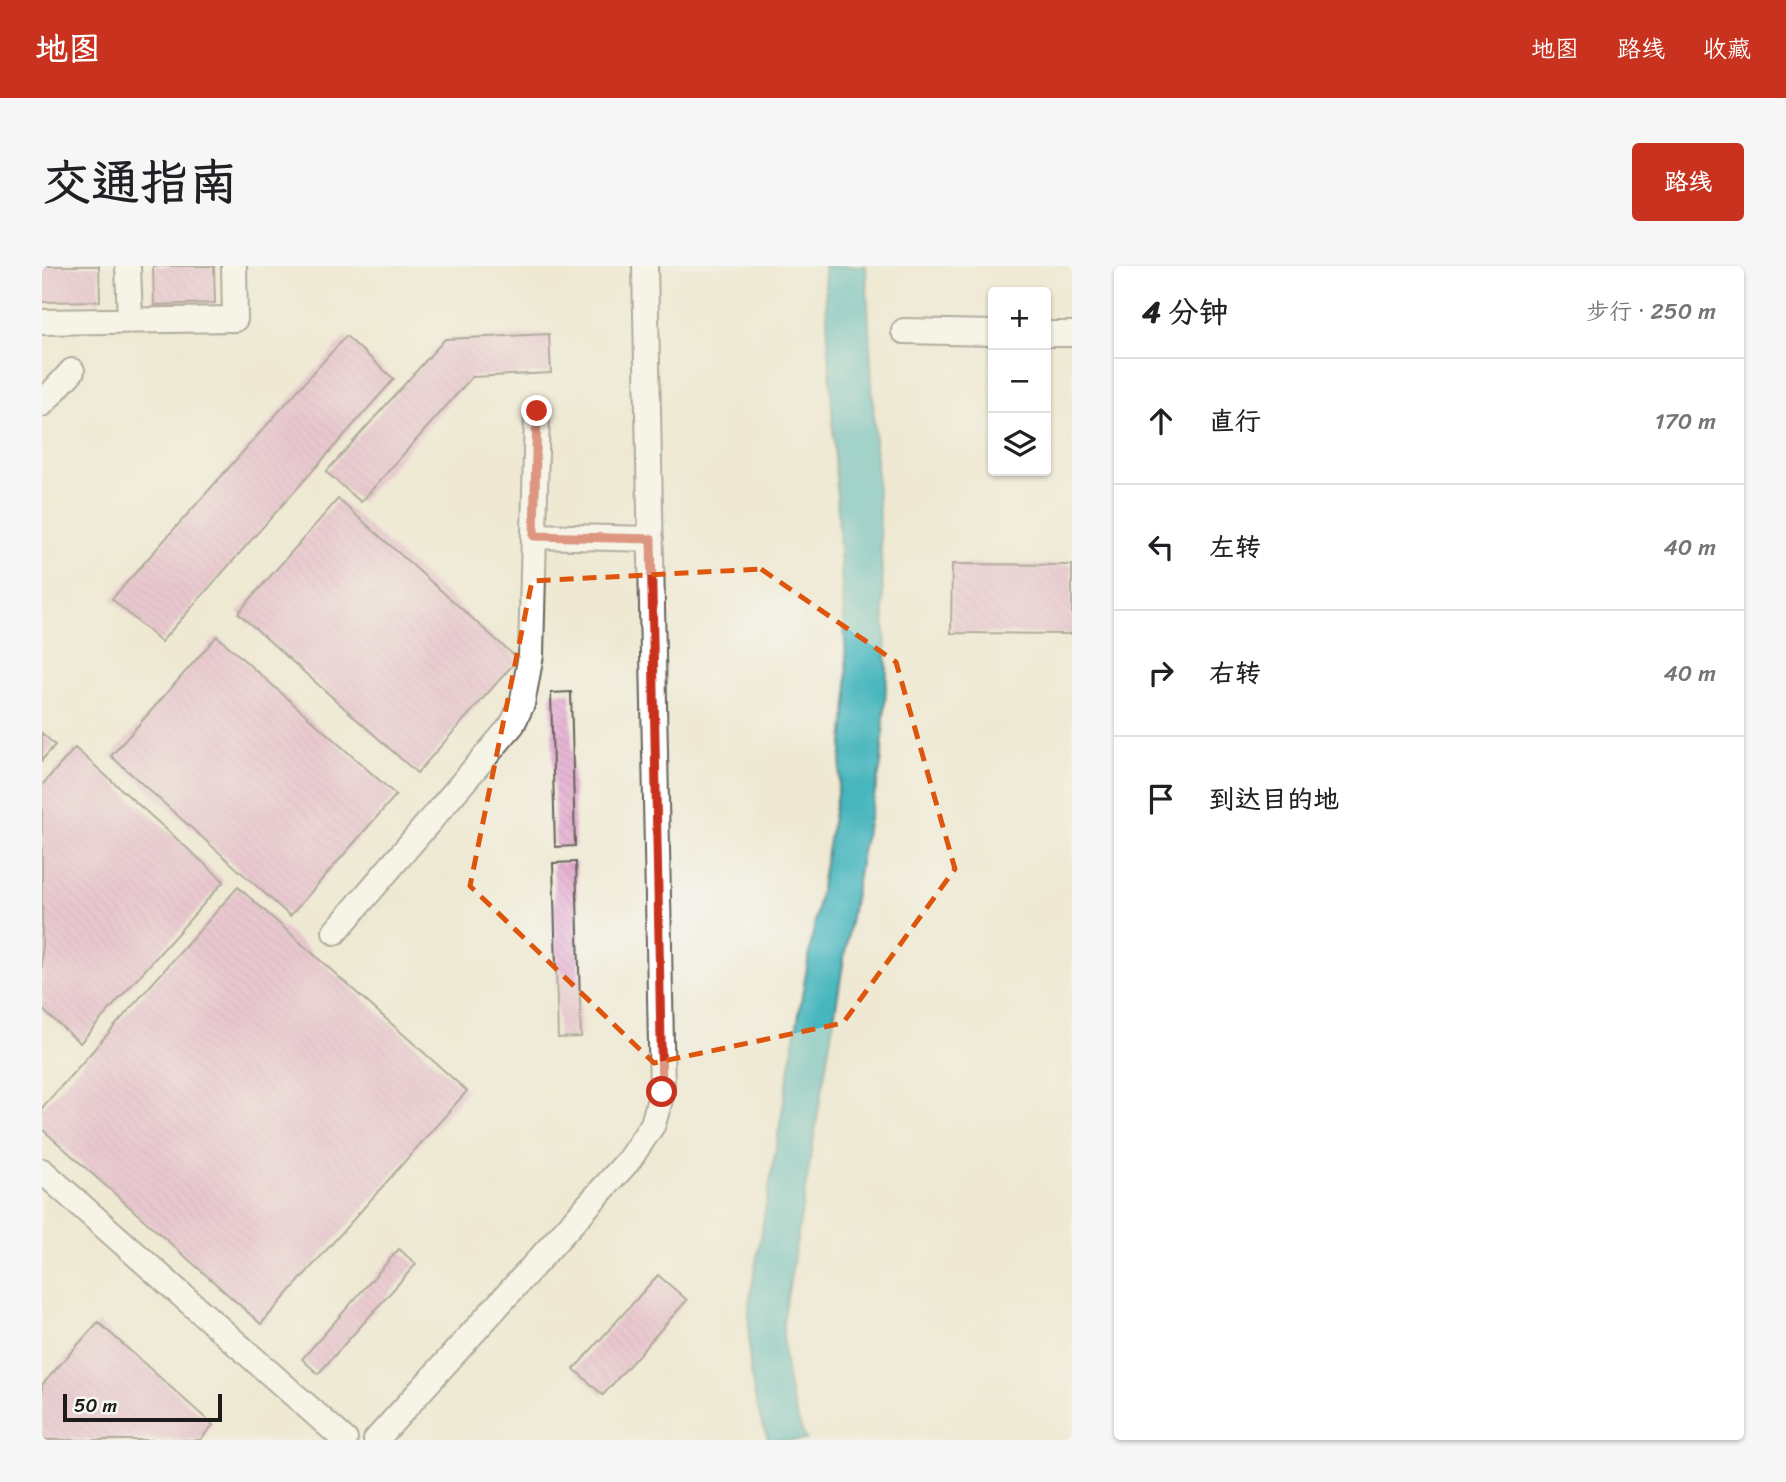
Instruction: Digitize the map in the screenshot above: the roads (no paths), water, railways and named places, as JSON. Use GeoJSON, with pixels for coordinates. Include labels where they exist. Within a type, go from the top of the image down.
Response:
{"type":"FeatureCollection","features":[{"type":"Feature","properties":{"kind":"street"},"geometry":{"type":"LineString","coordinates":[[128,266],[130,320]]}},
{"type":"Feature","properties":{"kind":"street"},"geometry":{"type":"LineString","coordinates":[[42,322],[235,318],[234,266]]}},
{"type":"Feature","properties":{"kind":"street"},"geometry":{"type":"LineString","coordinates":[[376,1440],[629,1160],[653,1124],[662,1092],[645,266]]}},
{"type":"Feature","properties":{"kind":"street"},"geometry":{"type":"LineString","coordinates":[[904,331],[988,333]]}},
{"type":"Feature","properties":{"kind":"street"},"geometry":{"type":"LineString","coordinates":[[1051,334],[1072,334]]}},
{"type":"Feature","properties":{"kind":"street"},"geometry":{"type":"LineString","coordinates":[[42,404],[72,371]]}},
{"type":"Feature","properties":{"kind":"street"},"geometry":{"type":"LineString","coordinates":[[335,932],[512,725],[522,704],[531,655],[537,411]]}},
{"type":"Feature","properties":{"kind":"street"},"geometry":{"type":"LineString","coordinates":[[534,536],[651,539]]}},
{"type":"Feature","properties":{"kind":"street"},"geometry":{"type":"LineString","coordinates":[[42,1171],[345,1440]]}},
{"type":"Feature","properties":{"kind":"water"},"geometry":{"type":"Polygon","coordinates":[[[824,266],[866,266],[887,671],[881,765],[862,851],[783,1323],[788,1383],[806,1440],[769,1440],[753,1390],[749,1356],[749,1303],[839,782],[848,694],[824,266]]]}}]}
